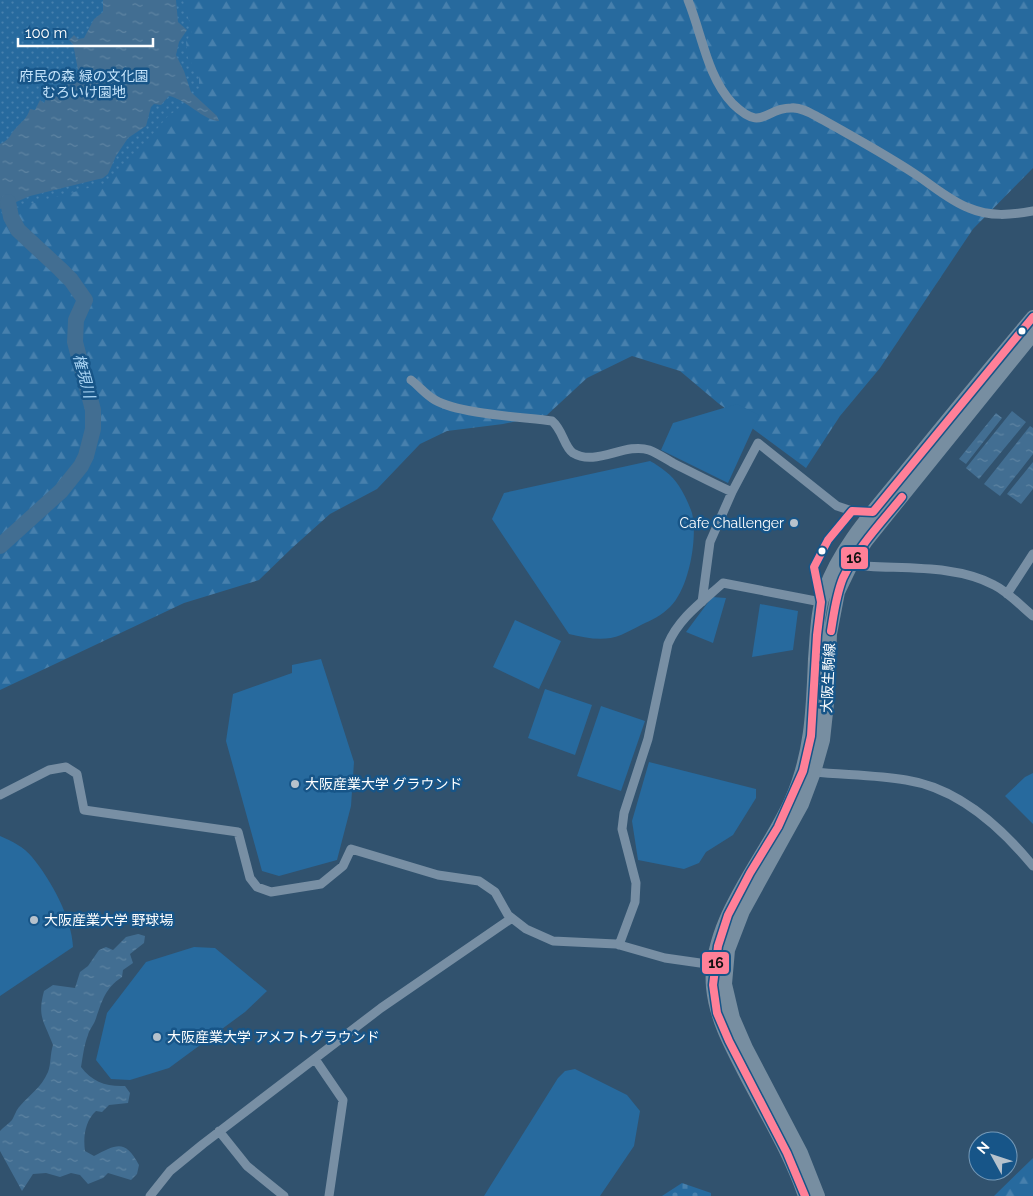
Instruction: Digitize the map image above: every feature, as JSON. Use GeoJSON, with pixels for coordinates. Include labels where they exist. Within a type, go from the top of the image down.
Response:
{"type":"FeatureCollection","features":[{"type":"Feature","properties":{"kind":"main road","name":"大阪生駒線"},"geometry":{"type":"LineString","coordinates":[[806,1196],[717,1013],[713,985],[714,965],[718,946],[728,916],[750,873],[778,827],[803,770],[811,736],[817,635],[821,602],[824,590],[837,562],[873,512],[1033,317]]}},
{"type":"Feature","properties":{"kind":"main road","name":"大阪生駒線"},"geometry":{"type":"LineString","coordinates":[[818,1196],[801,1153],[733,1018],[725,984],[728,950],[743,911],[802,804],[814,772],[823,740],[828,703],[830,634],[838,592],[851,565],[866,541],[1033,334]]}},
{"type":"Feature","properties":{"kind":"street"},"geometry":{"type":"LineString","coordinates":[[688,0],[712,72],[722,90],[734,104],[752,118],[761,118],[790,107],[797,108],[809,112],[868,145],[969,208],[999,215],[1033,211]]}},
{"type":"Feature","properties":{"kind":"street"},"geometry":{"type":"LineString","coordinates":[[411,380],[434,400],[445,404],[472,410],[552,421],[559,427],[568,448],[574,453],[591,458],[612,453],[648,450],[702,479],[732,492]]}},
{"type":"Feature","properties":{"kind":"street"},"geometry":{"type":"LineString","coordinates":[[702,602],[710,542],[732,492],[758,443],[837,506],[852,511],[873,512]]}},
{"type":"Feature","properties":{"kind":"street"},"geometry":{"type":"LineString","coordinates":[[619,945],[635,902],[636,883],[622,829],[624,813],[648,739],[668,644],[673,632],[685,617],[723,583],[821,602],[814,567],[828,540],[852,511]]}},
{"type":"Feature","properties":{"kind":"street"},"geometry":{"type":"LineString","coordinates":[[1007,594],[1033,554]]}},
{"type":"Feature","properties":{"kind":"street"},"geometry":{"type":"LineString","coordinates":[[851,565],[951,571],[975,577],[995,585],[1033,616]]}},
{"type":"Feature","properties":{"kind":"street"},"geometry":{"type":"LineString","coordinates":[[0,795],[49,770],[66,767],[77,774],[84,810],[238,832],[250,878],[257,887],[271,892],[321,884],[343,866],[351,849],[438,875],[479,881],[495,892],[508,915],[526,929],[553,941],[619,945],[665,958],[714,965]]}},
{"type":"Feature","properties":{"kind":"street"},"geometry":{"type":"LineString","coordinates":[[814,772],[906,780],[947,792],[969,805],[1012,840],[1033,866]]}},
{"type":"Feature","properties":{"kind":"street"},"geometry":{"type":"LineString","coordinates":[[150,1196],[170,1171],[219,1131],[381,1008],[512,918]]}},
{"type":"Feature","properties":{"kind":"street"},"geometry":{"type":"LineString","coordinates":[[315,1059],[344,1100],[329,1196]]}},
{"type":"Feature","properties":{"kind":"street"},"geometry":{"type":"LineString","coordinates":[[219,1131],[248,1166],[284,1196]]}},
{"type":"Feature","properties":{"kind":"green space","name":"府民の森 緑の文化園 むろいけ園地"},"geometry":{"type":"Polygon","coordinates":[[[0,0],[183,0],[192,31],[186,42],[188,58],[199,74],[199,91],[168,116],[114,178],[103,184],[16,208],[0,216],[0,0]]]}},
{"type":"Feature","properties":{"kind":"green space"},"geometry":{"type":"Polygon","coordinates":[[[23,0],[1033,0],[1033,168],[973,229],[880,368],[840,416],[806,468],[718,403],[680,371],[632,356],[587,378],[547,415],[503,424],[447,431],[420,444],[377,489],[330,514],[259,580],[184,603],[0,690],[0,35],[23,0]]]}},
{"type":"Feature","properties":{"kind":"green space"},"geometry":{"type":"Polygon","coordinates":[[[737,404],[759,415],[728,483],[661,450],[673,423],[737,404]]]}},
{"type":"Feature","properties":{"kind":"green space"},"geometry":{"type":"Polygon","coordinates":[[[650,461],[676,482],[685,496],[694,523],[693,549],[690,563],[687,576],[677,599],[664,612],[653,619],[615,637],[602,639],[569,634],[492,519],[504,493],[650,461]]]}},
{"type":"Feature","properties":{"kind":"green space"},"geometry":{"type":"Polygon","coordinates":[[[712,597],[726,598],[713,643],[686,632],[712,597]]]}},
{"type":"Feature","properties":{"kind":"green space"},"geometry":{"type":"Polygon","coordinates":[[[760,604],[798,611],[793,650],[752,657],[760,604]]]}},
{"type":"Feature","properties":{"kind":"green space"},"geometry":{"type":"Polygon","coordinates":[[[515,620],[561,641],[539,689],[493,667],[515,620]]]}},
{"type":"Feature","properties":{"kind":"green space","name":"大阪産業大学 グラウンド"},"geometry":{"type":"Polygon","coordinates":[[[321,659],[354,762],[351,806],[337,860],[279,876],[262,871],[226,741],[233,694],[292,673],[292,665],[321,659]]]}},
{"type":"Feature","properties":{"kind":"green space"},"geometry":{"type":"Polygon","coordinates":[[[545,689],[592,705],[575,755],[528,738],[545,689]]]}},
{"type":"Feature","properties":{"kind":"green space"},"geometry":{"type":"Polygon","coordinates":[[[601,706],[645,721],[621,791],[577,776],[601,706]]]}},
{"type":"Feature","properties":{"kind":"green space"},"geometry":{"type":"Polygon","coordinates":[[[649,762],[756,789],[756,798],[733,835],[706,852],[699,863],[684,869],[638,860],[632,821],[649,762]]]}},
{"type":"Feature","properties":{"kind":"green space"},"geometry":{"type":"Polygon","coordinates":[[[1033,773],[1033,824],[1005,796],[1025,777],[1033,773]]]}},
{"type":"Feature","properties":{"kind":"green space","name":"大阪産業大学 野球場"},"geometry":{"type":"Polygon","coordinates":[[[0,836],[25,850],[46,877],[65,912],[73,947],[0,996],[0,836]]]}},
{"type":"Feature","properties":{"kind":"green space","name":"大阪産業大学 アメフトグラウンド"},"geometry":{"type":"Polygon","coordinates":[[[194,947],[215,948],[267,991],[245,1012],[169,1068],[130,1080],[111,1079],[96,1060],[107,1013],[146,962],[194,947]]]}},
{"type":"Feature","properties":{"kind":"green space"},"geometry":{"type":"Polygon","coordinates":[[[575,1069],[627,1095],[640,1111],[634,1146],[600,1196],[484,1196],[558,1078],[565,1071],[575,1069]]]}},
{"type":"Feature","properties":{"kind":"green space"},"geometry":{"type":"Polygon","coordinates":[[[1033,1158],[1033,1196],[994,1196],[1009,1181],[1018,1181],[1018,1173],[1033,1158]]]}},
{"type":"Feature","properties":{"kind":"green space"},"geometry":{"type":"Polygon","coordinates":[[[682,1183],[711,1193],[711,1196],[662,1196],[682,1183]]]}},
{"type":"Feature","properties":{"kind":"water","name":"府民の森 緑の文化園 むろいけ園地"},"geometry":{"type":"Polygon","coordinates":[[[103,0],[176,0],[178,22],[187,30],[179,42],[176,55],[191,92],[217,116],[219,121],[207,118],[182,101],[169,96],[161,105],[154,104],[151,107],[146,126],[128,138],[116,156],[108,174],[103,178],[30,196],[0,209],[0,144],[26,118],[30,109],[35,110],[40,100],[44,103],[49,93],[54,97],[76,77],[78,70],[73,44],[69,40],[74,35],[78,39],[84,38],[94,19],[103,12],[103,0]]]}},
{"type":"Feature","properties":{"kind":"water"},"geometry":{"type":"Polygon","coordinates":[[[1012,411],[1026,422],[979,479],[966,468],[1012,411]]]}},
{"type":"Feature","properties":{"kind":"water"},"geometry":{"type":"Polygon","coordinates":[[[996,413],[1002,418],[966,464],[959,459],[996,413]]]}},
{"type":"Feature","properties":{"kind":"water"},"geometry":{"type":"Polygon","coordinates":[[[1030,426],[1033,428],[1033,454],[1000,496],[984,484],[1030,426]]]}},
{"type":"Feature","properties":{"kind":"water"},"geometry":{"type":"Polygon","coordinates":[[[1033,462],[1033,489],[1021,504],[1007,494],[1033,462]]]}},
{"type":"Feature","properties":{"kind":"water"},"geometry":{"type":"Polygon","coordinates":[[[138,934],[145,936],[144,943],[130,954],[133,963],[123,970],[122,977],[111,986],[104,996],[95,1021],[89,1031],[81,1067],[100,1083],[112,1086],[125,1086],[130,1093],[128,1103],[109,1105],[102,1112],[96,1111],[92,1115],[84,1140],[85,1151],[94,1156],[115,1147],[125,1148],[139,1165],[137,1174],[131,1180],[108,1173],[103,1178],[88,1184],[80,1175],[71,1173],[60,1177],[46,1173],[33,1174],[22,1191],[0,1151],[0,1131],[12,1120],[19,1108],[39,1087],[50,1066],[53,1045],[41,1013],[44,991],[53,985],[75,988],[80,972],[88,966],[99,950],[106,947],[113,950],[126,937],[138,934]]]}},
{"type":"Feature","properties":{"kind":"waterway","name":"権現川"},"geometry":{"type":"LineString","coordinates":[[0,546],[61,491],[81,466],[86,456],[93,429],[93,410],[75,342],[76,320],[85,300],[71,280],[18,230],[11,217],[8,202]]}},
{"type":"Feature","properties":{"kind":"transit line","name":"16"},"geometry":{"type":"LineString","coordinates":[[805,1196],[787,1153],[729,1041],[717,1013],[713,985],[718,946],[728,915],[750,873],[778,827],[803,771],[811,736],[817,635],[821,602],[814,567],[828,540],[852,511],[873,512],[1033,317]]}},
{"type":"Feature","properties":{"kind":"transit line","name":"16"},"geometry":{"type":"LineString","coordinates":[[831,631],[843,578],[855,556],[902,497]]}},
{"type":"Feature","properties":{"kind":"place","name":"Cafe Challenger"},"geometry":{"type":"Point","coordinates":[794,523]}},
{"type":"Feature","properties":{"kind":"place","name":"大阪産業大学 グラウンド"},"geometry":{"type":"Point","coordinates":[295,784]}},
{"type":"Feature","properties":{"kind":"place","name":"大阪産業大学 野球場"},"geometry":{"type":"Point","coordinates":[34,920]}},
{"type":"Feature","properties":{"kind":"place","name":"大阪産業大学 アメフトグラウンド"},"geometry":{"type":"Point","coordinates":[157,1037]}}]}
